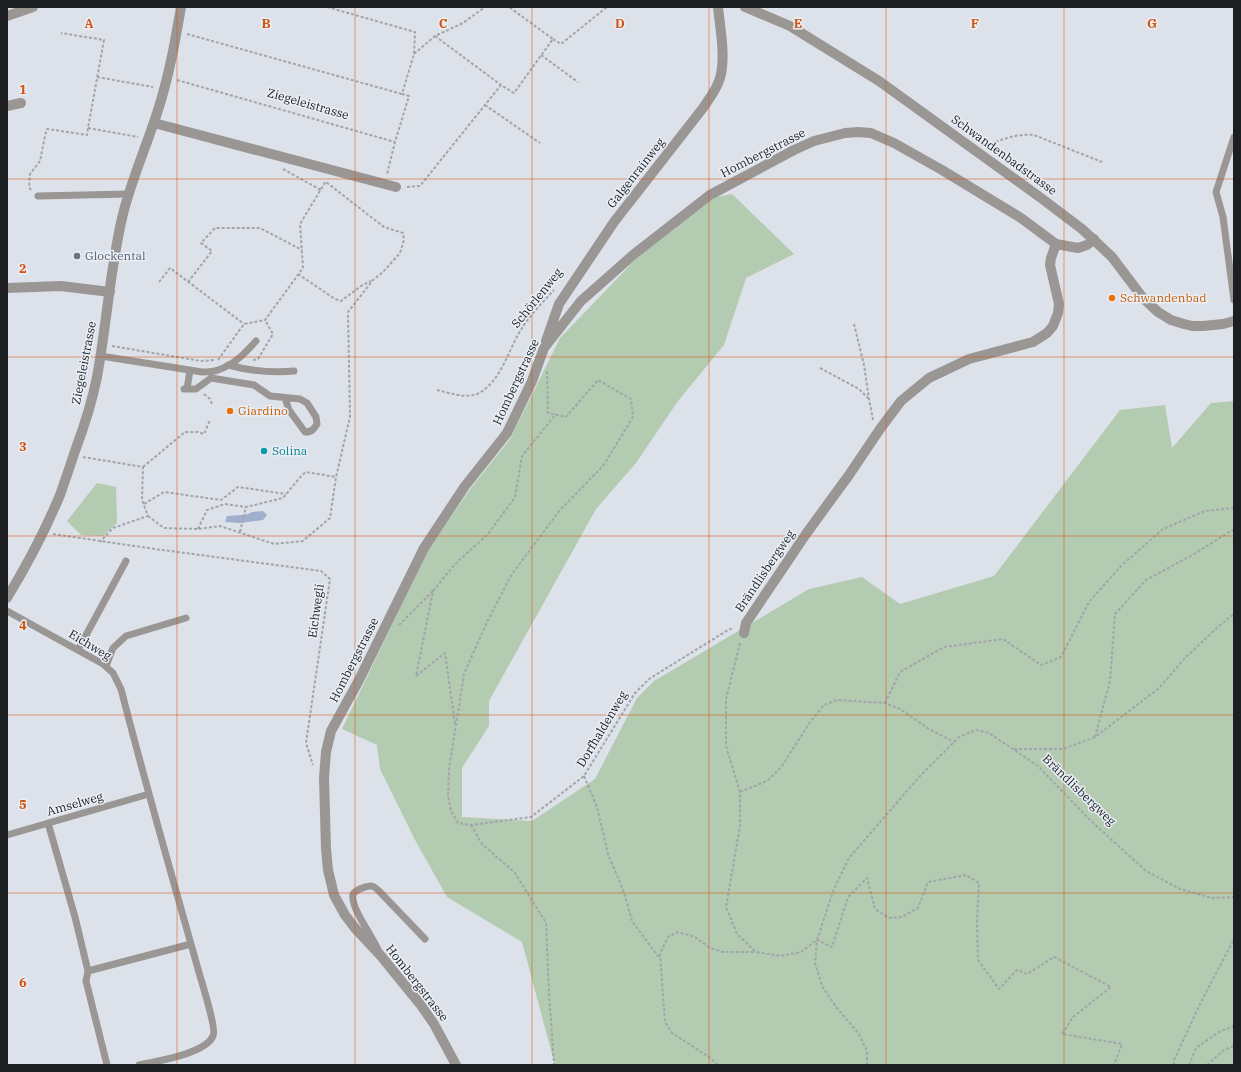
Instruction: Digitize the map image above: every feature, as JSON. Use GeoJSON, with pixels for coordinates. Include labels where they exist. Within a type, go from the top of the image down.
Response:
{"type":"FeatureCollection","features":[{"type":"Feature","properties":{"kind":"street"},"geometry":{"type":"LineString","coordinates":[[7,16],[33,7]]}},
{"type":"Feature","properties":{"kind":"street","name":"Ziegeleistrasse"},"geometry":{"type":"LineString","coordinates":[[7,598],[43,533],[60,495],[85,423],[101,356],[115,254],[123,214],[168,77],[181,7]]}},
{"type":"Feature","properties":{"kind":"street","name":"Galgenrainweg"},"geometry":{"type":"LineString","coordinates":[[544,348],[559,304],[614,222],[703,108],[714,91],[720,78],[722,67],[718,7]]}},
{"type":"Feature","properties":{"kind":"street","name":"Schwandenbadstrasse"},"geometry":{"type":"LineString","coordinates":[[745,7],[790,26],[879,81],[1041,198],[1094,239],[1112,257],[1143,298],[1158,312],[1170,320],[1184,324],[1203,326],[1223,324],[1234,321]]}},
{"type":"Feature","properties":{"kind":"street"},"geometry":{"type":"LineString","coordinates":[[7,106],[21,103]]}},
{"type":"Feature","properties":{"kind":"street"},"geometry":{"type":"LineString","coordinates":[[154,123],[396,187]]}},
{"type":"Feature","properties":{"kind":"street","name":"Hombergstrasse"},"geometry":{"type":"LineString","coordinates":[[456,1065],[431,1019],[381,956],[355,928],[345,915],[334,895],[328,863],[324,778],[326,752],[331,731],[358,682],[424,548],[465,486],[507,433],[532,381],[544,348],[581,301],[633,255],[710,195],[794,150],[814,141],[845,133],[871,133],[894,143],[1021,218],[1056,244],[1078,248],[1087,246],[1094,239]]}},
{"type":"Feature","properties":{"kind":"street","name":"Brändlisbergweg"},"geometry":{"type":"LineString","coordinates":[[745,628],[806,534],[901,401],[929,378],[969,359],[1033,342],[1047,333],[1053,326],[1058,313],[1059,304],[1050,265],[1056,244]]}},
{"type":"Feature","properties":{"kind":"street"},"geometry":{"type":"LineString","coordinates":[[7,288],[61,286],[110,292]]}},
{"type":"Feature","properties":{"kind":"lane"},"geometry":{"type":"LineString","coordinates":[[1234,137],[1216,192],[1223,217],[1234,300]]}},
{"type":"Feature","properties":{"kind":"lane"},"geometry":{"type":"LineString","coordinates":[[38,196],[129,194]]}},
{"type":"Feature","properties":{"kind":"lane"},"geometry":{"type":"LineString","coordinates":[[1234,314],[1234,321]]}},
{"type":"Feature","properties":{"kind":"lane"},"geometry":{"type":"LineString","coordinates":[[190,370],[186,389],[196,389],[217,371],[243,355],[256,341]]}},
{"type":"Feature","properties":{"kind":"lane"},"geometry":{"type":"LineString","coordinates":[[101,356],[202,372],[217,371]]}},
{"type":"Feature","properties":{"kind":"lane"},"geometry":{"type":"LineString","coordinates":[[228,365],[242,369],[273,372],[294,371]]}},
{"type":"Feature","properties":{"kind":"lane"},"geometry":{"type":"LineString","coordinates":[[210,378],[254,385],[270,396],[300,399],[307,403],[316,417],[318,424],[314,429],[310,432],[305,432],[289,410],[285,398]]}},
{"type":"Feature","properties":{"kind":"lane"},"geometry":{"type":"LineString","coordinates":[[78,650],[126,561]]}},
{"type":"Feature","properties":{"kind":"lane","name":"Eichweg"},"geometry":{"type":"LineString","coordinates":[[7,611],[106,666],[113,674],[121,688],[214,1026],[214,1035],[210,1042],[195,1051],[139,1065]]}},
{"type":"Feature","properties":{"kind":"lane"},"geometry":{"type":"LineString","coordinates":[[106,666],[113,648],[126,636],[186,618]]}},
{"type":"Feature","properties":{"kind":"lane","name":"Amselweg"},"geometry":{"type":"LineString","coordinates":[[7,835],[149,794]]}},
{"type":"Feature","properties":{"kind":"lane"},"geometry":{"type":"LineString","coordinates":[[48,823],[75,917],[88,971],[86,981],[107,1065]]}},
{"type":"Feature","properties":{"kind":"lane"},"geometry":{"type":"LineString","coordinates":[[381,956],[376,943],[358,914],[352,900],[352,894],[359,889],[374,886],[425,939]]}},
{"type":"Feature","properties":{"kind":"lane"},"geometry":{"type":"LineString","coordinates":[[88,971],[191,944]]}},
{"type":"Feature","properties":{"kind":"path"},"geometry":{"type":"LineString","coordinates":[[327,7],[415,32],[414,54],[402,94]]}},
{"type":"Feature","properties":{"kind":"path"},"geometry":{"type":"LineString","coordinates":[[414,54],[435,36],[463,23],[485,7]]}},
{"type":"Feature","properties":{"kind":"path"},"geometry":{"type":"LineString","coordinates":[[508,7],[561,44],[607,7]]}},
{"type":"Feature","properties":{"kind":"path"},"geometry":{"type":"LineString","coordinates":[[177,31],[409,96],[395,142],[385,183]]}},
{"type":"Feature","properties":{"kind":"path"},"geometry":{"type":"LineString","coordinates":[[38,196],[29,187],[30,174],[40,161],[47,130],[87,135],[104,40],[61,33]]}},
{"type":"Feature","properties":{"kind":"path"},"geometry":{"type":"LineString","coordinates":[[435,36],[514,93],[553,39]]}},
{"type":"Feature","properties":{"kind":"path"},"geometry":{"type":"LineString","coordinates":[[541,55],[578,82]]}},
{"type":"Feature","properties":{"kind":"path"},"geometry":{"type":"LineString","coordinates":[[97,77],[164,89]]}},
{"type":"Feature","properties":{"kind":"path","name":"Ziegeleistrasse"},"geometry":{"type":"LineString","coordinates":[[168,77],[395,142]]}},
{"type":"Feature","properties":{"kind":"path"},"geometry":{"type":"LineString","coordinates":[[396,187],[420,186],[501,84]]}},
{"type":"Feature","properties":{"kind":"path"},"geometry":{"type":"LineString","coordinates":[[485,105],[540,143]]}},
{"type":"Feature","properties":{"kind":"path"},"geometry":{"type":"LineString","coordinates":[[88,128],[148,139]]}},
{"type":"Feature","properties":{"kind":"path"},"geometry":{"type":"LineString","coordinates":[[973,149],[1025,134],[1034,135],[1102,162]]}},
{"type":"Feature","properties":{"kind":"path"},"geometry":{"type":"LineString","coordinates":[[273,154],[270,163],[321,190]]}},
{"type":"Feature","properties":{"kind":"path"},"geometry":{"type":"LineString","coordinates":[[218,360],[244,324],[265,320],[303,268],[300,224],[333,170]]}},
{"type":"Feature","properties":{"kind":"path"},"geometry":{"type":"LineString","coordinates":[[326,182],[384,227],[403,233]]}},
{"type":"Feature","properties":{"kind":"path"},"geometry":{"type":"LineString","coordinates":[[188,282],[212,251],[202,243],[215,228],[260,228],[302,250]]}},
{"type":"Feature","properties":{"kind":"path"},"geometry":{"type":"LineString","coordinates":[[159,282],[170,268],[244,324]]}},
{"type":"Feature","properties":{"kind":"path"},"geometry":{"type":"LineString","coordinates":[[298,274],[341,301],[361,286],[373,280]]}},
{"type":"Feature","properties":{"kind":"path","name":"Schörlenweg"},"geometry":{"type":"LineString","coordinates":[[436,390],[463,397],[481,393],[495,379],[524,326],[558,286]]}},
{"type":"Feature","properties":{"kind":"path"},"geometry":{"type":"LineString","coordinates":[[250,361],[258,359],[273,334],[265,320]]}},
{"type":"Feature","properties":{"kind":"path"},"geometry":{"type":"LineString","coordinates":[[854,324],[864,364],[873,419],[880,429]]}},
{"type":"Feature","properties":{"kind":"path"},"geometry":{"type":"LineString","coordinates":[[103,342],[118,348],[201,361],[218,360],[228,365]]}},
{"type":"Feature","properties":{"kind":"path"},"geometry":{"type":"LineString","coordinates":[[547,368],[548,413],[566,417],[598,380],[631,399],[633,417],[603,466],[560,510],[512,574],[487,622],[464,674],[449,769],[448,796],[451,811],[458,823],[471,825],[482,844],[515,873],[546,923],[554,1065]]}},
{"type":"Feature","properties":{"kind":"path"},"geometry":{"type":"LineString","coordinates":[[820,368],[859,389],[869,399]]}},
{"type":"Feature","properties":{"kind":"path"},"geometry":{"type":"LineString","coordinates":[[382,633],[400,624],[433,591],[455,564],[488,534],[515,497],[522,456],[556,414]]}},
{"type":"Feature","properties":{"kind":"path"},"geometry":{"type":"LineString","coordinates":[[100,542],[113,528],[148,516],[142,500],[143,467],[185,432],[198,432],[204,434],[210,420]]}},
{"type":"Feature","properties":{"kind":"path"},"geometry":{"type":"LineString","coordinates":[[82,457],[143,467]]}},
{"type":"Feature","properties":{"kind":"path"},"geometry":{"type":"LineString","coordinates":[[198,529],[207,510],[225,504],[246,507],[283,498],[306,472],[336,477]]}},
{"type":"Feature","properties":{"kind":"path"},"geometry":{"type":"LineString","coordinates":[[144,504],[164,492],[221,500],[238,487],[286,494]]}},
{"type":"Feature","properties":{"kind":"path"},"geometry":{"type":"LineString","coordinates":[[240,532],[246,507]]}},
{"type":"Feature","properties":{"kind":"path"},"geometry":{"type":"LineString","coordinates":[[886,703],[900,672],[944,647],[1003,639],[1041,665],[1061,657],[1089,602],[1122,565],[1163,528],[1205,511],[1234,508]]}},
{"type":"Feature","properties":{"kind":"path"},"geometry":{"type":"LineString","coordinates":[[1095,738],[1110,681],[1115,614],[1146,580],[1194,554],[1234,529]]}},
{"type":"Feature","properties":{"kind":"path","name":"Eichwegli"},"geometry":{"type":"LineString","coordinates":[[43,533],[321,571],[330,579],[306,743],[313,765]]}},
{"type":"Feature","properties":{"kind":"path"},"geometry":{"type":"LineString","coordinates":[[433,591],[416,676],[445,653],[456,727]]}},
{"type":"Feature","properties":{"kind":"path"},"geometry":{"type":"LineString","coordinates":[[1013,749],[1063,749],[1095,738],[1158,689],[1185,658],[1234,614]]}},
{"type":"Feature","properties":{"kind":"path","name":"Dorfhaldenweg"},"geometry":{"type":"LineString","coordinates":[[471,825],[531,817],[584,776],[634,693],[649,679],[728,630],[745,628]]}},
{"type":"Feature","properties":{"kind":"path","name":"Brändlisbergweg"},"geometry":{"type":"LineString","coordinates":[[745,628],[726,699],[726,746],[740,792],[740,826],[726,907],[737,934],[756,952]]}},
{"type":"Feature","properties":{"kind":"path"},"geometry":{"type":"LineString","coordinates":[[740,792],[767,781],[781,767],[811,721],[824,705],[837,700],[886,703],[900,708],[929,729],[954,742]]}},
{"type":"Feature","properties":{"kind":"path","name":"Brändlisbergweg"},"geometry":{"type":"LineString","coordinates":[[867,1065],[867,1051],[859,1034],[836,1008],[822,986],[815,963],[817,940],[834,889],[849,858],[920,776],[959,737],[976,730],[989,733],[1038,766],[1090,820],[1146,871],[1180,889],[1212,898],[1234,897]]}},
{"type":"Feature","properties":{"kind":"path"},"geometry":{"type":"LineString","coordinates":[[584,776],[597,807],[608,854],[624,892],[632,921],[660,960]]}},
{"type":"Feature","properties":{"kind":"path"},"geometry":{"type":"LineString","coordinates":[[718,1065],[709,1057],[672,1033],[665,1022],[660,954],[668,937],[678,932],[695,937],[710,948],[723,952],[756,952],[781,956],[801,952],[817,940],[832,947],[848,897],[867,878],[875,909],[889,918],[902,917],[918,908],[928,882],[966,875],[979,883],[977,920],[978,960],[999,989],[1018,970],[1027,974],[1054,957],[1111,987],[1073,1017],[1062,1034],[1122,1044],[1114,1065]]}},
{"type":"Feature","properties":{"kind":"path"},"geometry":{"type":"LineString","coordinates":[[1174,1065],[1174,1060],[1200,1004],[1234,939]]}},
{"type":"Feature","properties":{"kind":"path"},"geometry":{"type":"LineString","coordinates":[[1189,1065],[1196,1048],[1219,1032],[1234,1026]]}},
{"type":"Feature","properties":{"kind":"path"},"geometry":{"type":"LineString","coordinates":[[1207,1065],[1224,1050],[1234,1046]]}},
{"type":"Feature","properties":{"kind":"green space"},"geometry":{"type":"Polygon","coordinates":[[[732,194],[794,254],[746,278],[724,345],[678,401],[636,463],[596,509],[489,701],[489,726],[462,768],[462,817],[532,821],[595,779],[637,698],[654,681],[809,589],[862,577],[900,604],[994,576],[1120,410],[1165,405],[1172,448],[1211,403],[1234,401],[1234,1065],[555,1065],[522,942],[447,897],[415,840],[380,769],[377,745],[342,729],[428,550],[471,488],[510,439],[560,338],[635,260],[716,197],[732,194]]]}},
{"type":"Feature","properties":{"kind":"green space"},"geometry":{"type":"Polygon","coordinates":[[[97,483],[116,487],[117,523],[103,536],[81,535],[67,521],[97,483]]]}},
{"type":"Feature","properties":{"kind":"water"},"geometry":{"type":"Polygon","coordinates":[[[263,511],[267,515],[263,520],[240,523],[225,522],[227,516],[263,511]]]}},
{"type":"Feature","properties":{"kind":"place","name":"Glockental"},"geometry":{"type":"Point","coordinates":[77,256]}},
{"type":"Feature","properties":{"kind":"place","name":"Schwandenbad"},"geometry":{"type":"Point","coordinates":[1112,298]}},
{"type":"Feature","properties":{"kind":"place","name":"Giardino"},"geometry":{"type":"Point","coordinates":[230,411]}},
{"type":"Feature","properties":{"kind":"place","name":"Solina"},"geometry":{"type":"Point","coordinates":[264,451]}}]}
